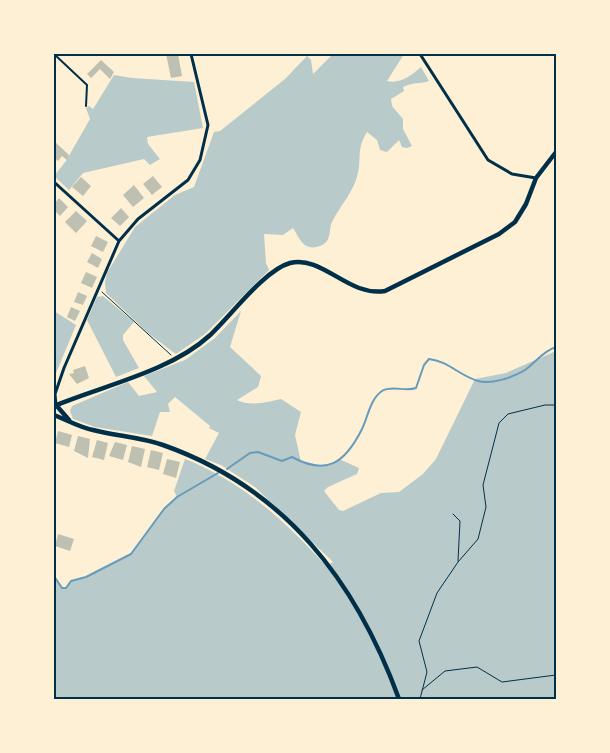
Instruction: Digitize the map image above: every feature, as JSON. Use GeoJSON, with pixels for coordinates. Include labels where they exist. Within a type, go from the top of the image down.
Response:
{"type":"FeatureCollection","features":[{"type":"Feature","properties":{"kind":"street"},"geometry":{"type":"LineString","coordinates":[[70,422],[55,406],[55,394],[96,290],[119,241],[138,220],[188,180],[197,168],[204,148],[208,125],[191,54]]}},
{"type":"Feature","properties":{"kind":"street"},"geometry":{"type":"LineString","coordinates":[[420,54],[488,160],[512,174],[536,178]]}},
{"type":"Feature","properties":{"kind":"street"},"geometry":{"type":"LineString","coordinates":[[55,406],[174,360],[196,347],[267,278],[283,266],[291,263],[312,264],[351,286],[373,293],[385,291],[499,234],[515,222],[526,204],[536,178],[556,152]]}},
{"type":"Feature","properties":{"kind":"street"},"geometry":{"type":"LineString","coordinates":[[54,182],[119,241]]}},
{"type":"Feature","properties":{"kind":"street"},"geometry":{"type":"LineString","coordinates":[[54,415],[91,430],[161,444],[228,474],[276,510],[325,559],[362,614],[399,699]]}},
{"type":"Feature","properties":{"kind":"lane"},"geometry":{"type":"LineString","coordinates":[[54,54],[87,84],[86,106]]}},
{"type":"Feature","properties":{"kind":"path"},"geometry":{"type":"LineString","coordinates":[[96,290],[103,293],[174,360]]}},
{"type":"Feature","properties":{"kind":"path"},"geometry":{"type":"LineString","coordinates":[[420,699],[427,672],[420,641],[437,593],[458,562],[478,539],[486,507],[482,485],[499,423],[508,414],[556,405]]}},
{"type":"Feature","properties":{"kind":"path"},"geometry":{"type":"LineString","coordinates":[[453,514],[460,521],[458,562]]}},
{"type":"Feature","properties":{"kind":"path"},"geometry":{"type":"LineString","coordinates":[[422,690],[446,671],[477,667],[502,682],[556,675]]}},
{"type":"Feature","properties":{"kind":"shaded area"},"geometry":{"type":"Polygon","coordinates":[[[333,54],[404,54],[387,81],[392,82],[405,78],[421,67],[429,81],[403,87],[404,91],[391,99],[392,106],[403,119],[403,129],[412,146],[402,147],[399,140],[387,152],[380,150],[377,140],[367,132],[361,145],[356,180],[332,222],[327,241],[320,246],[309,247],[302,243],[293,228],[283,235],[264,234],[266,263],[269,270],[205,334],[176,354],[148,333],[106,293],[105,282],[107,273],[135,227],[175,195],[194,187],[214,132],[220,131],[285,79],[307,56],[311,60],[313,74],[333,54]]]}},
{"type":"Feature","properties":{"kind":"shaded area"},"geometry":{"type":"Polygon","coordinates":[[[114,75],[194,82],[203,128],[147,137],[148,144],[160,159],[150,165],[144,159],[83,173],[69,190],[54,176],[66,161],[90,119],[86,108],[89,106],[93,109],[114,75]]]}},
{"type":"Feature","properties":{"kind":"shaded area"},"geometry":{"type":"Polygon","coordinates":[[[103,296],[134,322],[123,335],[123,340],[139,368],[116,377],[87,320],[97,297],[103,296]]]}},
{"type":"Feature","properties":{"kind":"shaded area"},"geometry":{"type":"Polygon","coordinates":[[[54,311],[76,325],[54,378],[54,311]]]}},
{"type":"Feature","properties":{"kind":"shaded area"},"geometry":{"type":"Polygon","coordinates":[[[241,311],[230,347],[261,376],[258,387],[237,400],[253,404],[281,399],[301,412],[295,435],[301,462],[325,466],[339,459],[359,468],[357,474],[328,487],[324,491],[339,510],[343,511],[381,493],[399,492],[423,474],[436,459],[475,379],[506,373],[556,351],[556,699],[54,699],[54,576],[62,588],[66,588],[71,581],[86,577],[131,554],[164,509],[177,497],[174,491],[185,459],[206,468],[244,491],[279,518],[326,566],[333,562],[255,487],[221,465],[205,459],[219,433],[209,428],[210,426],[175,397],[168,404],[170,412],[160,412],[152,436],[95,427],[73,419],[70,411],[72,406],[128,382],[139,396],[157,392],[144,376],[185,360],[215,338],[241,311]]]}},
{"type":"Feature","properties":{"kind":"building"},"geometry":{"type":"Polygon","coordinates":[[[166,54],[178,54],[182,76],[171,78],[166,54]]]}},
{"type":"Feature","properties":{"kind":"building"},"geometry":{"type":"Polygon","coordinates":[[[101,60],[114,72],[110,79],[100,69],[91,78],[87,74],[101,60]]]}},
{"type":"Feature","properties":{"kind":"building"},"geometry":{"type":"Polygon","coordinates":[[[54,141],[69,155],[67,160],[62,156],[58,161],[54,158],[54,141]]]}},
{"type":"Feature","properties":{"kind":"building"},"geometry":{"type":"Polygon","coordinates":[[[153,176],[162,187],[152,195],[143,184],[153,176]]]}},
{"type":"Feature","properties":{"kind":"building"},"geometry":{"type":"Polygon","coordinates":[[[81,177],[91,186],[83,196],[72,187],[81,177]]]}},
{"type":"Feature","properties":{"kind":"building"},"geometry":{"type":"Polygon","coordinates":[[[134,185],[144,198],[133,207],[123,195],[134,185]]]}},
{"type":"Feature","properties":{"kind":"building"},"geometry":{"type":"Polygon","coordinates":[[[59,198],[68,207],[60,216],[54,210],[54,204],[59,198]]]}},
{"type":"Feature","properties":{"kind":"building"},"geometry":{"type":"Polygon","coordinates":[[[121,208],[129,217],[120,226],[111,218],[121,208]]]}},
{"type":"Feature","properties":{"kind":"building"},"geometry":{"type":"Polygon","coordinates":[[[76,211],[87,221],[76,233],[65,222],[76,211]]]}},
{"type":"Feature","properties":{"kind":"building"},"geometry":{"type":"Polygon","coordinates":[[[96,236],[108,242],[103,252],[91,246],[96,236]]]}},
{"type":"Feature","properties":{"kind":"building"},"geometry":{"type":"Polygon","coordinates":[[[92,253],[102,259],[98,268],[87,262],[92,253]]]}},
{"type":"Feature","properties":{"kind":"building"},"geometry":{"type":"Polygon","coordinates":[[[86,272],[97,277],[92,288],[81,283],[86,272]]]}},
{"type":"Feature","properties":{"kind":"building"},"geometry":{"type":"Polygon","coordinates":[[[78,292],[87,296],[83,305],[74,302],[78,292]]]}},
{"type":"Feature","properties":{"kind":"building"},"geometry":{"type":"Polygon","coordinates":[[[71,307],[80,311],[75,321],[67,317],[71,307]]]}},
{"type":"Feature","properties":{"kind":"building"},"geometry":{"type":"Polygon","coordinates":[[[85,366],[89,378],[77,384],[69,374],[74,373],[73,370],[85,366]]]}},
{"type":"Feature","properties":{"kind":"building"},"geometry":{"type":"Polygon","coordinates":[[[58,431],[72,435],[69,447],[55,443],[58,431]]]}},
{"type":"Feature","properties":{"kind":"building"},"geometry":{"type":"Polygon","coordinates":[[[78,436],[90,439],[88,458],[74,451],[78,436]]]}},
{"type":"Feature","properties":{"kind":"building"},"geometry":{"type":"Polygon","coordinates":[[[97,440],[108,443],[104,460],[92,457],[97,440]]]}},
{"type":"Feature","properties":{"kind":"building"},"geometry":{"type":"Polygon","coordinates":[[[115,442],[127,445],[123,460],[109,456],[115,442]]]}},
{"type":"Feature","properties":{"kind":"building"},"geometry":{"type":"Polygon","coordinates":[[[132,446],[145,449],[141,467],[128,462],[132,446]]]}},
{"type":"Feature","properties":{"kind":"building"},"geometry":{"type":"Polygon","coordinates":[[[151,450],[163,453],[159,470],[147,467],[151,450]]]}},
{"type":"Feature","properties":{"kind":"building"},"geometry":{"type":"Polygon","coordinates":[[[167,459],[180,462],[176,478],[163,474],[167,459]]]}},
{"type":"Feature","properties":{"kind":"building"},"geometry":{"type":"Polygon","coordinates":[[[58,534],[74,539],[70,551],[55,546],[58,534]]]}},
{"type":"Feature","properties":{"kind":"waterway"},"geometry":{"type":"LineString","coordinates":[[227,469],[250,453],[258,452],[282,461],[292,457],[304,463],[315,465],[334,463],[342,458],[356,441],[372,403],[378,394],[386,389],[416,388],[424,365],[429,359],[436,360],[472,379],[489,382],[509,378],[520,373],[547,351],[556,347]]}},
{"type":"Feature","properties":{"kind":"waterway"},"geometry":{"type":"LineString","coordinates":[[54,576],[62,588],[66,588],[71,581],[86,577],[131,554],[164,509],[177,497],[218,473]]}}]}
